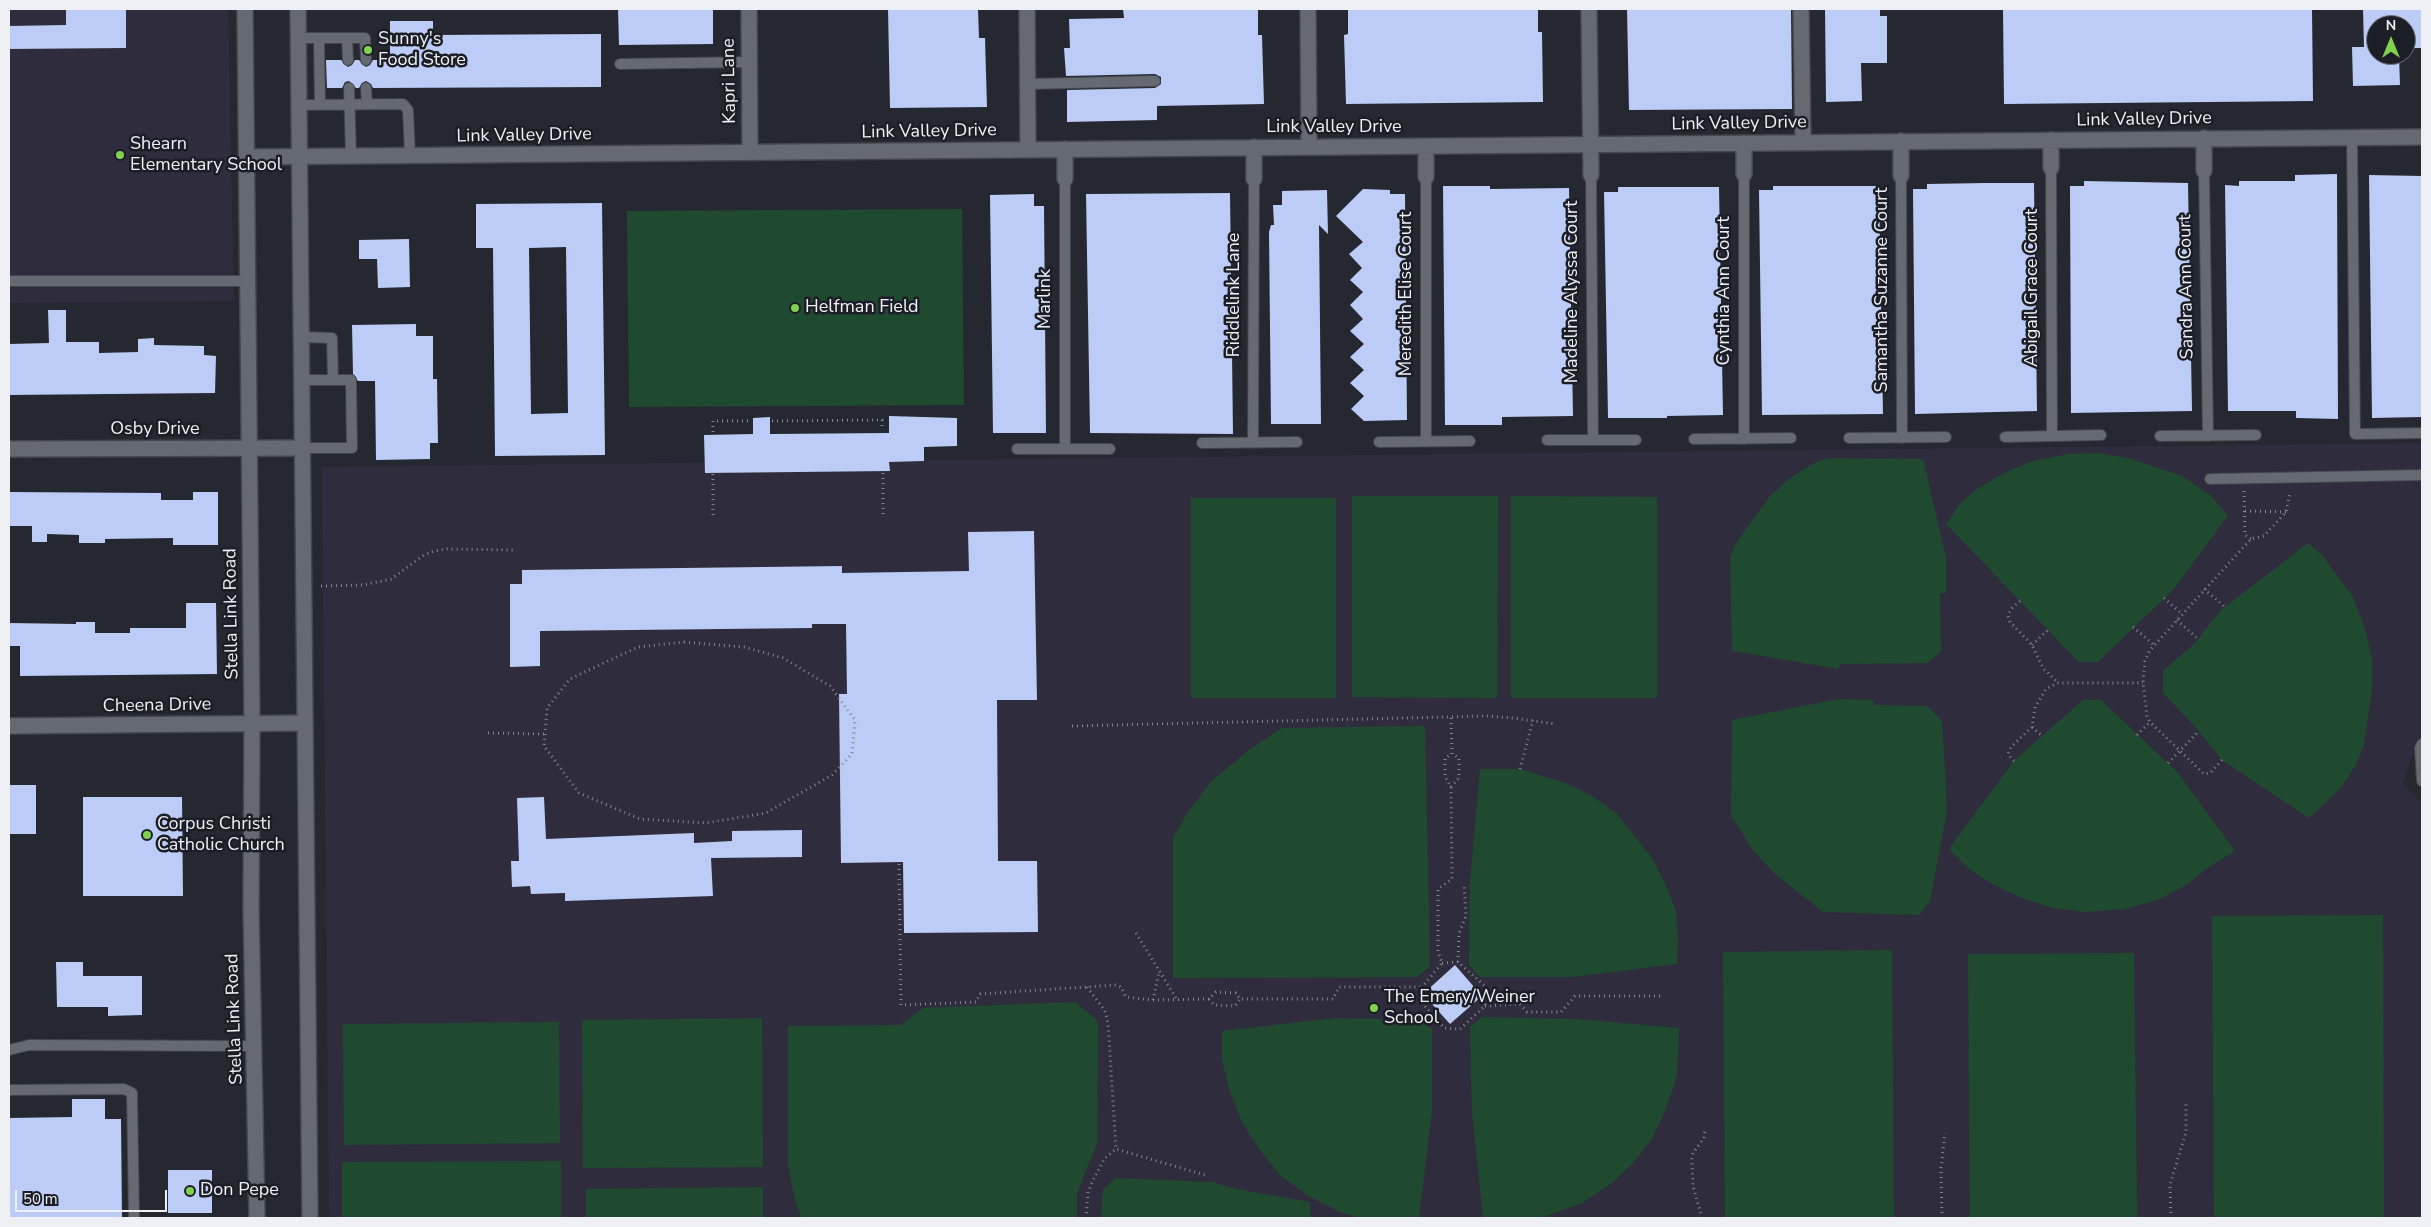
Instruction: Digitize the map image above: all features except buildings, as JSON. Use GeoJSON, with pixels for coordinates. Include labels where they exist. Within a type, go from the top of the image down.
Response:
{"type":"FeatureCollection","features":[{"type":"Feature","properties":{"kind":"street","name":"Stella Link Road"},"geometry":{"type":"LineString","coordinates":[[245,9],[252,723],[251,908],[257,1218]]}},
{"type":"Feature","properties":{"kind":"street"},"geometry":{"type":"LineString","coordinates":[[298,9],[310,1218]]}},
{"type":"Feature","properties":{"kind":"street","name":"Kapri Lane"},"geometry":{"type":"LineString","coordinates":[[749,9],[750,152]]}},
{"type":"Feature","properties":{"kind":"street"},"geometry":{"type":"LineString","coordinates":[[1027,9],[1028,150]]}},
{"type":"Feature","properties":{"kind":"street"},"geometry":{"type":"LineString","coordinates":[[1308,9],[1309,147]]}},
{"type":"Feature","properties":{"kind":"street","name":"Madeline Alyssa Court"},"geometry":{"type":"LineString","coordinates":[[1588,9],[1591,175]]}},
{"type":"Feature","properties":{"kind":"street"},"geometry":{"type":"LineString","coordinates":[[1801,9],[1803,142]]}},
{"type":"Feature","properties":{"kind":"street","name":"Link Valley Drive"},"geometry":{"type":"LineString","coordinates":[[246,157],[2422,137]]}},
{"type":"Feature","properties":{"kind":"street","name":"Sandra Ann Court"},"geometry":{"type":"LineString","coordinates":[[2204,138],[2204,171]]}},
{"type":"Feature","properties":{"kind":"street","name":"Abigail Grace Court"},"geometry":{"type":"LineString","coordinates":[[2051,140],[2051,168]]}},
{"type":"Feature","properties":{"kind":"street","name":"Samantha Suzanne Court"},"geometry":{"type":"LineString","coordinates":[[1901,141],[1902,176]]}},
{"type":"Feature","properties":{"kind":"street","name":"Cynthia Ann Court"},"geometry":{"type":"LineString","coordinates":[[1744,143],[1744,174]]}},
{"type":"Feature","properties":{"kind":"street","name":"Meredith Elise Court"},"geometry":{"type":"LineString","coordinates":[[1426,146],[1426,177]]}},
{"type":"Feature","properties":{"kind":"street","name":"Riddlelink Lane"},"geometry":{"type":"LineString","coordinates":[[1254,147],[1254,179]]}},
{"type":"Feature","properties":{"kind":"street","name":"Marlink"},"geometry":{"type":"LineString","coordinates":[[1065,149],[1065,180]]}},
{"type":"Feature","properties":{"kind":"street","name":"Osby Drive"},"geometry":{"type":"LineString","coordinates":[[9,449],[302,448]]}},
{"type":"Feature","properties":{"kind":"street","name":"Cheena Drive"},"geometry":{"type":"LineString","coordinates":[[9,726],[305,723]]}},
{"type":"Feature","properties":{"kind":"lane"},"geometry":{"type":"LineString","coordinates":[[298,38],[365,38],[366,60]]}},
{"type":"Feature","properties":{"kind":"lane"},"geometry":{"type":"LineString","coordinates":[[319,38],[320,105]]}},
{"type":"Feature","properties":{"kind":"lane"},"geometry":{"type":"LineString","coordinates":[[347,38],[348,60]]}},
{"type":"Feature","properties":{"kind":"lane"},"geometry":{"type":"LineString","coordinates":[[620,64],[749,62]]}},
{"type":"Feature","properties":{"kind":"lane"},"geometry":{"type":"LineString","coordinates":[[1028,84],[1154,81]]}},
{"type":"Feature","properties":{"kind":"lane"},"geometry":{"type":"LineString","coordinates":[[349,88],[351,156]]}},
{"type":"Feature","properties":{"kind":"lane"},"geometry":{"type":"LineString","coordinates":[[366,88],[367,104]]}},
{"type":"Feature","properties":{"kind":"lane"},"geometry":{"type":"LineString","coordinates":[[298,105],[403,104],[408,110],[410,156]]}},
{"type":"Feature","properties":{"kind":"lane"},"geometry":{"type":"LineString","coordinates":[[2352,137],[2355,434],[2422,433]]}},
{"type":"Feature","properties":{"kind":"lane","name":"Abigail Grace Court"},"geometry":{"type":"LineString","coordinates":[[2051,168],[2052,436]]}},
{"type":"Feature","properties":{"kind":"lane","name":"Sandra Ann Court"},"geometry":{"type":"LineString","coordinates":[[2204,171],[2208,436]]}},
{"type":"Feature","properties":{"kind":"lane","name":"Cynthia Ann Court"},"geometry":{"type":"LineString","coordinates":[[1744,174],[1744,439]]}},
{"type":"Feature","properties":{"kind":"lane","name":"Madeline Alyssa Court"},"geometry":{"type":"LineString","coordinates":[[1591,175],[1593,440]]}},
{"type":"Feature","properties":{"kind":"lane","name":"Samantha Suzanne Court"},"geometry":{"type":"LineString","coordinates":[[1902,176],[1902,438]]}},
{"type":"Feature","properties":{"kind":"lane","name":"Meredith Elise Court"},"geometry":{"type":"LineString","coordinates":[[1426,177],[1426,441]]}},
{"type":"Feature","properties":{"kind":"lane","name":"Riddlelink Lane"},"geometry":{"type":"LineString","coordinates":[[1253,442],[1254,179]]}},
{"type":"Feature","properties":{"kind":"lane","name":"Marlink"},"geometry":{"type":"LineString","coordinates":[[1065,180],[1065,449]]}},
{"type":"Feature","properties":{"kind":"lane"},"geometry":{"type":"LineString","coordinates":[[9,281],[247,281]]}},
{"type":"Feature","properties":{"kind":"lane"},"geometry":{"type":"LineString","coordinates":[[301,337],[332,338],[333,380]]}},
{"type":"Feature","properties":{"kind":"lane"},"geometry":{"type":"LineString","coordinates":[[302,380],[350,380],[352,448],[302,448]]}},
{"type":"Feature","properties":{"kind":"lane"},"geometry":{"type":"LineString","coordinates":[[2005,437],[2101,435]]}},
{"type":"Feature","properties":{"kind":"lane"},"geometry":{"type":"LineString","coordinates":[[2160,436],[2256,435]]}},
{"type":"Feature","properties":{"kind":"lane"},"geometry":{"type":"LineString","coordinates":[[1848,438],[1946,437]]}},
{"type":"Feature","properties":{"kind":"lane"},"geometry":{"type":"LineString","coordinates":[[1694,439],[1791,438]]}},
{"type":"Feature","properties":{"kind":"lane"},"geometry":{"type":"LineString","coordinates":[[1547,440],[1636,440]]}},
{"type":"Feature","properties":{"kind":"lane"},"geometry":{"type":"LineString","coordinates":[[1380,442],[1470,441]]}},
{"type":"Feature","properties":{"kind":"lane"},"geometry":{"type":"LineString","coordinates":[[1202,443],[1297,442]]}},
{"type":"Feature","properties":{"kind":"lane"},"geometry":{"type":"LineString","coordinates":[[1017,449],[1110,449]]}},
{"type":"Feature","properties":{"kind":"lane"},"geometry":{"type":"LineString","coordinates":[[2210,479],[2422,475]]}},
{"type":"Feature","properties":{"kind":"lane"},"geometry":{"type":"LineString","coordinates":[[2422,744],[2420,748],[2420,770],[2422,781]]}},
{"type":"Feature","properties":{"kind":"lane"},"geometry":{"type":"LineString","coordinates":[[9,1050],[29,1045],[253,1046]]}},
{"type":"Feature","properties":{"kind":"lane"},"geometry":{"type":"LineString","coordinates":[[9,1090],[124,1089],[132,1093],[134,1218]]}},
{"type":"Feature","properties":{"kind":"path"},"geometry":{"type":"LineString","coordinates":[[772,421],[882,420],[882,430]]}},
{"type":"Feature","properties":{"kind":"path"},"geometry":{"type":"LineString","coordinates":[[713,432],[713,421],[751,421]]}},
{"type":"Feature","properties":{"kind":"path"},"geometry":{"type":"LineString","coordinates":[[883,473],[883,515]]}},
{"type":"Feature","properties":{"kind":"path"},"geometry":{"type":"LineString","coordinates":[[713,474],[713,516]]}},
{"type":"Feature","properties":{"kind":"path"},"geometry":{"type":"LineString","coordinates":[[2222,760],[2210,772],[2204,774],[2150,722],[2146,710],[2143,684],[2145,661],[2154,645],[2251,539],[2264,536],[2286,512],[2290,477]]}},
{"type":"Feature","properties":{"kind":"path"},"geometry":{"type":"LineString","coordinates":[[2244,478],[2245,535],[2251,539]]}},
{"type":"Feature","properties":{"kind":"path"},"geometry":{"type":"LineString","coordinates":[[2245,511],[2286,512]]}},
{"type":"Feature","properties":{"kind":"path"},"geometry":{"type":"LineString","coordinates":[[304,586],[377,583],[391,579],[424,555],[434,552],[447,550],[516,550]]}},
{"type":"Feature","properties":{"kind":"path"},"geometry":{"type":"LineString","coordinates":[[2204,589],[2224,607]]}},
{"type":"Feature","properties":{"kind":"path"},"geometry":{"type":"LineString","coordinates":[[2164,598],[2182,614]]}},
{"type":"Feature","properties":{"kind":"path"},"geometry":{"type":"LineString","coordinates":[[2020,601],[2011,609],[2008,616],[2010,622],[2032,645],[2043,668],[2058,683]]}},
{"type":"Feature","properties":{"kind":"path"},"geometry":{"type":"LineString","coordinates":[[2177,620],[2198,640]]}},
{"type":"Feature","properties":{"kind":"path"},"geometry":{"type":"LineString","coordinates":[[2134,627],[2154,645]]}},
{"type":"Feature","properties":{"kind":"path"},"geometry":{"type":"LineString","coordinates":[[2032,645],[2048,630]]}},
{"type":"Feature","properties":{"kind":"path"},"geometry":{"type":"LineString","coordinates":[[684,642],[744,647],[783,658],[830,686],[855,720],[852,754],[832,775],[766,813],[706,823],[640,819],[579,793],[544,746],[545,734],[547,708],[570,679],[638,647],[684,642]]}},
{"type":"Feature","properties":{"kind":"path"},"geometry":{"type":"LineString","coordinates":[[2014,761],[2008,754],[2011,747],[2032,727],[2035,707],[2046,689],[2058,683],[2143,684]]}},
{"type":"Feature","properties":{"kind":"path"},"geometry":{"type":"LineString","coordinates":[[1072,726],[1487,716],[1556,724]]}},
{"type":"Feature","properties":{"kind":"path"},"geometry":{"type":"LineString","coordinates":[[1451,717],[1452,754]]}},
{"type":"Feature","properties":{"kind":"path"},"geometry":{"type":"LineString","coordinates":[[1520,769],[1534,720]]}},
{"type":"Feature","properties":{"kind":"path"},"geometry":{"type":"LineString","coordinates":[[2137,735],[2150,722]]}},
{"type":"Feature","properties":{"kind":"path"},"geometry":{"type":"LineString","coordinates":[[2032,727],[2042,736]]}},
{"type":"Feature","properties":{"kind":"path"},"geometry":{"type":"LineString","coordinates":[[2168,763],[2199,730]]}},
{"type":"Feature","properties":{"kind":"path"},"geometry":{"type":"LineString","coordinates":[[488,733],[545,734]]}},
{"type":"Feature","properties":{"kind":"path"},"geometry":{"type":"LineString","coordinates":[[1451,787],[1459,778],[1459,758],[1452,754]]}},
{"type":"Feature","properties":{"kind":"path"},"geometry":{"type":"LineString","coordinates":[[1442,963],[1438,952],[1438,889],[1452,879],[1451,787],[1445,777],[1445,758],[1452,754]]}},
{"type":"Feature","properties":{"kind":"path"},"geometry":{"type":"LineString","coordinates":[[899,864],[902,1005],[976,1002],[980,994],[1116,985],[1121,988],[1126,997],[1153,1000],[1210,999],[1216,992],[1236,992],[1240,999]]}},
{"type":"Feature","properties":{"kind":"path"},"geometry":{"type":"LineString","coordinates":[[1458,962],[1459,933],[1466,916],[1466,890],[1464,884]]}},
{"type":"Feature","properties":{"kind":"path"},"geometry":{"type":"LineString","coordinates":[[1136,933],[1176,999]]}},
{"type":"Feature","properties":{"kind":"path"},"geometry":{"type":"LineString","coordinates":[[1485,1006],[1485,986],[1458,962],[1442,963],[1422,987],[1423,1004],[1444,1028],[1460,1029],[1485,1006],[1520,1004],[1527,1012],[1561,1012],[1575,996],[1662,996]]}},
{"type":"Feature","properties":{"kind":"path"},"geometry":{"type":"LineString","coordinates":[[1153,1000],[1159,971]]}},
{"type":"Feature","properties":{"kind":"path"},"geometry":{"type":"LineString","coordinates":[[1086,987],[1105,1012],[1108,1023],[1116,1149]]}},
{"type":"Feature","properties":{"kind":"path"},"geometry":{"type":"LineString","coordinates":[[1240,999],[1333,999],[1339,987],[1422,987]]}},
{"type":"Feature","properties":{"kind":"path"},"geometry":{"type":"LineString","coordinates":[[1210,999],[1214,1005],[1235,1006],[1240,999]]}},
{"type":"Feature","properties":{"kind":"path"},"geometry":{"type":"LineString","coordinates":[[2171,1218],[2170,1184],[2186,1132],[2186,1102]]}},
{"type":"Feature","properties":{"kind":"path"},"geometry":{"type":"LineString","coordinates":[[1702,1218],[1693,1186],[1692,1159],[1693,1153],[1704,1138],[1705,1130]]}},
{"type":"Feature","properties":{"kind":"path"},"geometry":{"type":"LineString","coordinates":[[1942,1218],[1941,1168],[1945,1133]]}},
{"type":"Feature","properties":{"kind":"path"},"geometry":{"type":"LineString","coordinates":[[1116,1149],[1205,1175]]}},
{"type":"Feature","properties":{"kind":"path"},"geometry":{"type":"LineString","coordinates":[[1086,1218],[1088,1192],[1094,1178],[1106,1158],[1116,1149]]}},
{"type":"Feature","properties":{"kind":"shaded area","name":"Shearn Elementary School"},"geometry":{"type":"Polygon","coordinates":[[[9,9],[228,9],[234,301],[9,303],[9,9]]]}},
{"type":"Feature","properties":{"kind":"shaded area","name":"The Emery/Weiner School"},"geometry":{"type":"Polygon","coordinates":[[[2422,443],[2422,728],[2403,783],[2422,804],[2422,1212],[2420,1218],[329,1218],[322,467],[2422,443]]]}},
{"type":"Feature","properties":{"kind":"green space","name":"Helfman Field"},"geometry":{"type":"Polygon","coordinates":[[[962,209],[964,405],[629,407],[627,211],[962,209]]]}},
{"type":"Feature","properties":{"kind":"green space"},"geometry":{"type":"Polygon","coordinates":[[[2098,453],[2128,458],[2182,476],[2210,495],[2228,515],[2174,589],[2098,662],[2079,662],[1946,524],[1960,504],[1977,489],[2004,473],[2033,461],[2068,454],[2098,453]]]}},
{"type":"Feature","properties":{"kind":"green space"},"geometry":{"type":"Polygon","coordinates":[[[1828,458],[1923,459],[1946,558],[1946,593],[1940,593],[1941,651],[1927,663],[1840,664],[1839,669],[1732,651],[1730,557],[1738,540],[1770,496],[1789,479],[1812,464],[1828,458]]]}},
{"type":"Feature","properties":{"kind":"green space"},"geometry":{"type":"Polygon","coordinates":[[[1352,496],[1498,496],[1497,698],[1352,697],[1352,496]]]}},
{"type":"Feature","properties":{"kind":"green space"},"geometry":{"type":"Polygon","coordinates":[[[1511,496],[1657,497],[1657,698],[1511,698],[1511,496]]]}},
{"type":"Feature","properties":{"kind":"green space"},"geometry":{"type":"Polygon","coordinates":[[[1191,498],[1336,498],[1336,698],[1191,698],[1191,498]]]}},
{"type":"Feature","properties":{"kind":"green space"},"geometry":{"type":"Polygon","coordinates":[[[2308,543],[2322,555],[2353,597],[2366,632],[2372,660],[2372,690],[2364,745],[2355,766],[2340,789],[2309,818],[2222,760],[2199,731],[2163,693],[2163,671],[2195,643],[2221,610],[2308,543]]]}},
{"type":"Feature","properties":{"kind":"green space"},"geometry":{"type":"Polygon","coordinates":[[[1839,699],[1873,700],[1874,705],[1927,706],[1942,721],[1947,811],[1930,901],[1919,915],[1823,912],[1774,873],[1752,849],[1731,815],[1732,720],[1839,699]]]}},
{"type":"Feature","properties":{"kind":"green space"},"geometry":{"type":"Polygon","coordinates":[[[2083,700],[2101,700],[2178,773],[2235,851],[2209,867],[2186,885],[2160,899],[2126,909],[2086,912],[2053,908],[2022,898],[1994,885],[1970,870],[1949,849],[2014,761],[2083,700]]]}},
{"type":"Feature","properties":{"kind":"green space"},"geometry":{"type":"Polygon","coordinates":[[[1425,726],[1430,966],[1417,977],[1173,978],[1173,838],[1188,812],[1213,780],[1249,750],[1282,728],[1425,726]]]}},
{"type":"Feature","properties":{"kind":"green space"},"geometry":{"type":"Polygon","coordinates":[[[1480,769],[1520,769],[1568,784],[1592,796],[1616,813],[1652,858],[1665,883],[1676,911],[1677,964],[1572,977],[1480,977],[1469,965],[1470,883],[1480,769]]]}},
{"type":"Feature","properties":{"kind":"green space"},"geometry":{"type":"Polygon","coordinates":[[[2383,915],[2384,1218],[2214,1218],[2212,916],[2383,915]]]}},
{"type":"Feature","properties":{"kind":"green space"},"geometry":{"type":"Polygon","coordinates":[[[1892,950],[1894,1218],[1725,1218],[1723,952],[1892,950]]]}},
{"type":"Feature","properties":{"kind":"green space"},"geometry":{"type":"Polygon","coordinates":[[[2134,953],[2137,1218],[1970,1218],[1968,954],[2134,953]]]}},
{"type":"Feature","properties":{"kind":"green space"},"geometry":{"type":"Polygon","coordinates":[[[1075,1002],[1098,1021],[1097,1143],[1077,1193],[1077,1218],[801,1218],[794,1196],[788,1163],[788,1026],[901,1025],[923,1008],[1075,1002]]]}},
{"type":"Feature","properties":{"kind":"green space"},"geometry":{"type":"Polygon","coordinates":[[[1482,1017],[1576,1019],[1679,1028],[1677,1076],[1664,1114],[1651,1140],[1634,1162],[1612,1183],[1582,1203],[1541,1218],[1483,1218],[1472,1112],[1470,1027],[1482,1017]]]}},
{"type":"Feature","properties":{"kind":"green space"},"geometry":{"type":"Polygon","coordinates":[[[762,1018],[763,1167],[583,1168],[582,1020],[762,1018]]]}},
{"type":"Feature","properties":{"kind":"green space"},"geometry":{"type":"Polygon","coordinates":[[[1336,1018],[1419,1020],[1432,1029],[1432,1109],[1419,1218],[1359,1218],[1340,1212],[1310,1197],[1280,1175],[1259,1149],[1242,1122],[1229,1089],[1222,1059],[1222,1031],[1336,1018]]]}},
{"type":"Feature","properties":{"kind":"green space"},"geometry":{"type":"Polygon","coordinates":[[[559,1022],[560,1143],[344,1145],[343,1024],[559,1022]]]}},
{"type":"Feature","properties":{"kind":"green space"},"geometry":{"type":"Polygon","coordinates":[[[561,1161],[561,1218],[342,1218],[342,1162],[561,1161]]]}},
{"type":"Feature","properties":{"kind":"green space"},"geometry":{"type":"Polygon","coordinates":[[[1116,1178],[1212,1182],[1236,1189],[1310,1202],[1310,1218],[1101,1218],[1103,1189],[1116,1178]]]}},
{"type":"Feature","properties":{"kind":"green space"},"geometry":{"type":"Polygon","coordinates":[[[763,1187],[763,1218],[586,1218],[586,1189],[763,1187]]]}},
{"type":"Feature","properties":{"kind":"place","name":"Sunny's Food Store"},"geometry":{"type":"Point","coordinates":[368,50]}},
{"type":"Feature","properties":{"kind":"place","name":"Shearn Elementary School"},"geometry":{"type":"Point","coordinates":[120,155]}},
{"type":"Feature","properties":{"kind":"place","name":"Helfman Field"},"geometry":{"type":"Point","coordinates":[795,308]}},
{"type":"Feature","properties":{"kind":"place","name":"Corpus Christi Catholic Church"},"geometry":{"type":"Point","coordinates":[147,835]}},
{"type":"Feature","properties":{"kind":"place","name":"The Emery/Weiner School"},"geometry":{"type":"Point","coordinates":[1374,1008]}},
{"type":"Feature","properties":{"kind":"place","name":"Don Pepe"},"geometry":{"type":"Point","coordinates":[190,1191]}}]}
